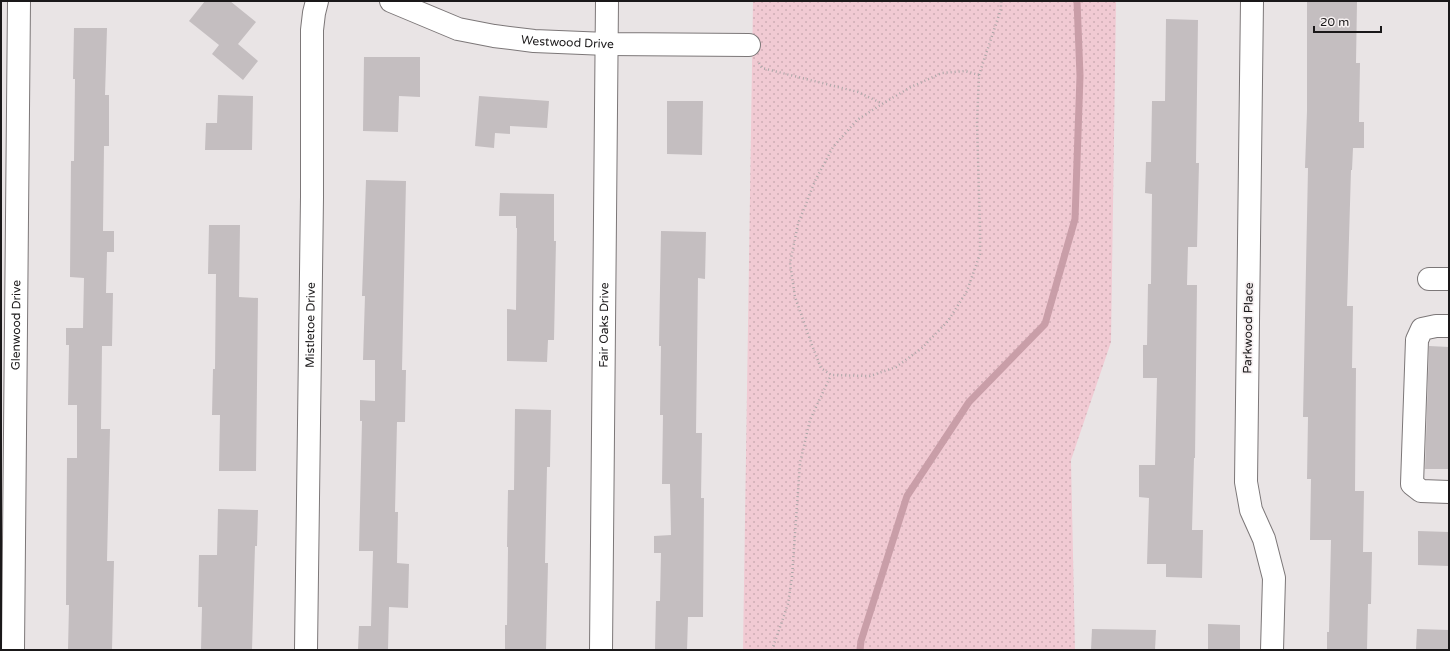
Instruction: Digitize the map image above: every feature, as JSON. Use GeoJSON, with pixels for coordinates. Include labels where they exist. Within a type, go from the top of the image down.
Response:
{"type":"FeatureCollection","features":[{"type":"Feature","properties":{"kind":"street","name":"Glenwood Drive"},"geometry":{"type":"LineString","coordinates":[[13,650],[19,1]]}},
{"type":"Feature","properties":{"kind":"street","name":"Mistletoe Drive"},"geometry":{"type":"LineString","coordinates":[[306,650],[312,197],[312,35],[314,13],[318,1]]}},
{"type":"Feature","properties":{"kind":"street","name":"Westwood Drive"},"geometry":{"type":"LineString","coordinates":[[391,1],[458,28],[494,36],[534,41],[607,44],[749,45]]}},
{"type":"Feature","properties":{"kind":"street","name":"Fair Oaks Drive"},"geometry":{"type":"LineString","coordinates":[[601,650],[607,1]]}},
{"type":"Feature","properties":{"kind":"street","name":"Parkwood Place"},"geometry":{"type":"LineString","coordinates":[[1252,1],[1246,482],[1251,510],[1264,540],[1274,578],[1272,650]]}},
{"type":"Feature","properties":{"kind":"street"},"geometry":{"type":"LineString","coordinates":[[1449,326],[1436,326],[1422,330],[1417,340],[1412,484],[1421,492],[1449,492]]}},
{"type":"Feature","properties":{"kind":"path"},"geometry":{"type":"LineString","coordinates":[[979,75],[965,71],[942,73],[911,87],[882,104],[858,120],[833,147],[815,180],[798,224],[790,263],[795,297],[810,338],[821,368],[831,375],[870,376],[896,367],[922,348],[948,321],[967,291],[980,254],[977,123],[979,75],[1001,9],[1001,1]]}},
{"type":"Feature","properties":{"kind":"path"},"geometry":{"type":"LineString","coordinates":[[749,45],[762,68],[858,92],[882,104]]}},
{"type":"Feature","properties":{"kind":"path"},"geometry":{"type":"LineString","coordinates":[[772,650],[788,604],[792,577],[800,462],[810,420],[831,375]]}},
{"type":"Feature","properties":{"kind":"shaded area"},"geometry":{"type":"Polygon","coordinates":[[[753,1],[1116,1],[1111,342],[1071,460],[1075,650],[743,650],[753,1]]]}},
{"type":"Feature","properties":{"kind":"building"},"geometry":{"type":"Polygon","coordinates":[[[205,1],[230,1],[256,22],[238,44],[258,61],[243,80],[212,54],[219,45],[189,21],[205,1]]]}},
{"type":"Feature","properties":{"kind":"building"},"geometry":{"type":"Polygon","coordinates":[[[1307,2],[1357,2],[1356,63],[1360,63],[1359,122],[1364,122],[1364,148],[1353,148],[1347,306],[1353,306],[1352,368],[1356,368],[1355,491],[1364,491],[1363,552],[1372,552],[1371,604],[1368,604],[1367,650],[1327,650],[1327,632],[1329,632],[1331,540],[1310,540],[1311,479],[1307,479],[1308,417],[1303,417],[1308,168],[1305,168],[1307,111],[1307,2]]]}},
{"type":"Feature","properties":{"kind":"building"},"geometry":{"type":"Polygon","coordinates":[[[1166,19],[1198,20],[1196,163],[1199,163],[1197,247],[1188,247],[1187,285],[1197,285],[1195,458],[1192,530],[1203,530],[1202,578],[1166,577],[1166,564],[1147,564],[1149,498],[1139,497],[1139,465],[1155,465],[1157,378],[1143,378],[1143,345],[1147,345],[1148,284],[1151,284],[1152,194],[1145,193],[1146,162],[1151,162],[1152,101],[1165,101],[1166,19]]]}},
{"type":"Feature","properties":{"kind":"building"},"geometry":{"type":"Polygon","coordinates":[[[74,28],[107,28],[105,95],[109,95],[109,146],[104,146],[103,231],[114,231],[114,252],[107,252],[106,293],[113,293],[112,346],[102,346],[101,429],[110,429],[107,561],[114,561],[112,650],[68,650],[69,605],[66,605],[67,458],[77,458],[77,405],[68,405],[69,345],[66,345],[66,328],[83,328],[84,278],[70,277],[71,161],[74,161],[74,28]]]}},
{"type":"Feature","properties":{"kind":"building"},"geometry":{"type":"Polygon","coordinates":[[[364,57],[420,57],[420,97],[399,96],[398,132],[363,131],[364,57]]]}},
{"type":"Feature","properties":{"kind":"building"},"geometry":{"type":"Polygon","coordinates":[[[218,95],[253,96],[252,150],[205,150],[206,123],[217,123],[218,95]]]}},
{"type":"Feature","properties":{"kind":"building"},"geometry":{"type":"Polygon","coordinates":[[[479,96],[549,101],[547,128],[510,126],[510,134],[495,133],[494,148],[475,146],[479,96]]]}},
{"type":"Feature","properties":{"kind":"building"},"geometry":{"type":"Polygon","coordinates":[[[667,101],[703,101],[702,155],[667,154],[667,101]]]}},
{"type":"Feature","properties":{"kind":"building"},"geometry":{"type":"Polygon","coordinates":[[[366,180],[406,181],[402,370],[406,370],[405,422],[397,422],[395,512],[398,512],[397,563],[409,564],[408,608],[389,607],[388,650],[358,650],[359,626],[371,626],[373,551],[359,551],[362,421],[360,421],[360,400],[375,401],[375,360],[363,360],[365,296],[362,296],[366,180]]]}},
{"type":"Feature","properties":{"kind":"building"},"geometry":{"type":"Polygon","coordinates":[[[500,193],[554,194],[554,241],[556,241],[554,340],[548,340],[547,362],[507,361],[507,309],[516,310],[517,228],[516,216],[499,216],[500,193]]]}},
{"type":"Feature","properties":{"kind":"building"},"geometry":{"type":"Polygon","coordinates":[[[209,225],[240,225],[239,297],[258,298],[256,471],[219,471],[220,415],[212,415],[213,369],[215,369],[216,274],[208,274],[209,225]]]}},
{"type":"Feature","properties":{"kind":"building"},"geometry":{"type":"Polygon","coordinates":[[[661,231],[706,232],[705,279],[698,278],[696,433],[702,433],[701,498],[704,498],[703,617],[688,617],[687,650],[655,650],[656,601],[660,601],[661,553],[654,553],[654,536],[671,535],[670,484],[662,484],[663,415],[660,415],[661,346],[659,346],[661,231]]]}},
{"type":"Feature","properties":{"kind":"building"},"geometry":{"type":"Polygon","coordinates":[[[1429,346],[1449,347],[1449,469],[1425,469],[1429,346]]]}},
{"type":"Feature","properties":{"kind":"building"},"geometry":{"type":"Polygon","coordinates":[[[515,409],[551,410],[550,467],[547,467],[545,563],[548,563],[546,650],[505,650],[505,625],[507,625],[508,490],[514,490],[515,409]]]}},
{"type":"Feature","properties":{"kind":"building"},"geometry":{"type":"Polygon","coordinates":[[[218,509],[258,510],[257,546],[255,546],[252,650],[201,650],[202,607],[198,607],[199,555],[217,555],[218,509]]]}},
{"type":"Feature","properties":{"kind":"building"},"geometry":{"type":"Polygon","coordinates":[[[1418,531],[1449,532],[1449,566],[1418,565],[1418,531]]]}},
{"type":"Feature","properties":{"kind":"building"},"geometry":{"type":"Polygon","coordinates":[[[1208,624],[1240,625],[1240,650],[1208,650],[1208,624]]]}},
{"type":"Feature","properties":{"kind":"building"},"geometry":{"type":"Polygon","coordinates":[[[1092,629],[1156,630],[1155,650],[1091,650],[1092,629]]]}},
{"type":"Feature","properties":{"kind":"building"},"geometry":{"type":"Polygon","coordinates":[[[1417,629],[1449,630],[1449,650],[1416,650],[1417,629]]]}},
{"type":"Feature","properties":{"kind":"waterway"},"geometry":{"type":"LineString","coordinates":[[860,650],[861,641],[907,496],[969,402],[1045,324],[1075,219],[1080,76],[1077,1]]}}]}
